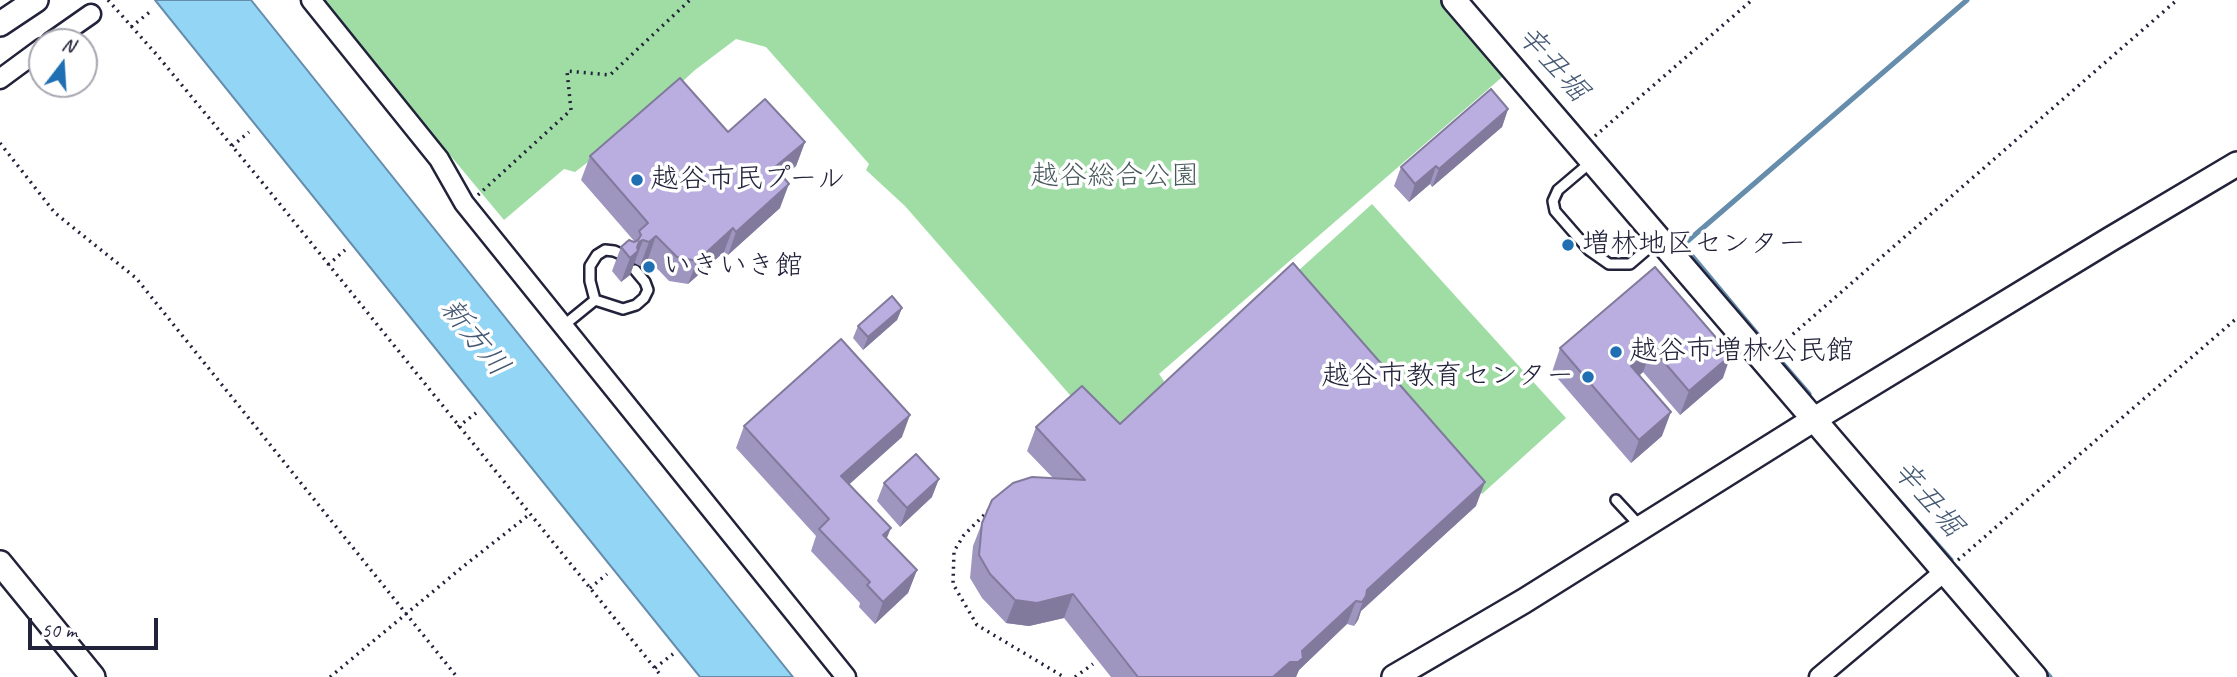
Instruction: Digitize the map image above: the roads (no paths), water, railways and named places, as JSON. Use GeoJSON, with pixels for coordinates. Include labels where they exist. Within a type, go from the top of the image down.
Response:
{"type":"FeatureCollection","features":[{"type":"Feature","properties":{"kind":"street"},"geometry":{"type":"LineString","coordinates":[[0,23],[36,0]]}},
{"type":"Feature","properties":{"kind":"street"},"geometry":{"type":"LineString","coordinates":[[311,0],[439,159],[466,206],[846,677]]}},
{"type":"Feature","properties":{"kind":"street"},"geometry":{"type":"LineString","coordinates":[[1454,0],[1813,420],[1952,565],[2035,677]]}},
{"type":"Feature","properties":{"kind":"street"},"geometry":{"type":"LineString","coordinates":[[71,28],[91,14]]}},
{"type":"Feature","properties":{"kind":"street"},"geometry":{"type":"LineString","coordinates":[[0,79],[28,58]]}},
{"type":"Feature","properties":{"kind":"street"},"geometry":{"type":"LineString","coordinates":[[1394,677],[1524,601],[1813,420],[2237,164]]}},
{"type":"Feature","properties":{"kind":"street"},"geometry":{"type":"LineString","coordinates":[[0,563],[93,677]]}},
{"type":"Feature","properties":{"kind":"street"},"geometry":{"type":"LineString","coordinates":[[1819,677],[1952,565]]}},
{"type":"Feature","properties":{"kind":"lane"},"geometry":{"type":"LineString","coordinates":[[1576,145],[1553,201],[1555,211],[1589,250],[1600,262],[1630,264],[1659,239]]}},
{"type":"Feature","properties":{"kind":"lane"},"geometry":{"type":"LineString","coordinates":[[595,300],[590,281],[590,266],[597,256],[605,250],[614,251],[621,254],[625,260]]}},
{"type":"Feature","properties":{"kind":"lane"},"geometry":{"type":"LineString","coordinates":[[595,300],[623,309],[636,305],[648,290],[635,270]]}},
{"type":"Feature","properties":{"kind":"lane"},"geometry":{"type":"LineString","coordinates":[[563,326],[595,300]]}},
{"type":"Feature","properties":{"kind":"lane"},"geometry":{"type":"LineString","coordinates":[[1616,500],[1641,527]]}},
{"type":"Feature","properties":{"kind":"water","name":"新方川"},"geometry":{"type":"Polygon","coordinates":[[[155,0],[251,0],[793,677],[700,677],[155,0]]]}},
{"type":"Feature","properties":{"kind":"waterway"},"geometry":{"type":"LineString","coordinates":[[1769,348],[1683,245],[1967,0]]}},
{"type":"Feature","properties":{"kind":"waterway","name":"辛丑堀"},"geometry":{"type":"LineString","coordinates":[[1563,110],[1577,126]]}},
{"type":"Feature","properties":{"kind":"waterway","name":"辛丑堀"},"geometry":{"type":"LineString","coordinates":[[1777,357],[1809,394]]}},
{"type":"Feature","properties":{"kind":"waterway","name":"辛丑堀"},"geometry":{"type":"LineString","coordinates":[[1885,485],[1951,560]]}},
{"type":"Feature","properties":{"kind":"waterway","name":"辛丑堀"},"geometry":{"type":"LineString","coordinates":[[1958,569],[2028,652]]}},
{"type":"Feature","properties":{"kind":"waterway","name":"辛丑堀"},"geometry":{"type":"LineString","coordinates":[[2039,665],[2050,677]]}},
{"type":"Feature","properties":{"kind":"place","name":"越谷市民プール"},"geometry":{"type":"Point","coordinates":[637,180]}},
{"type":"Feature","properties":{"kind":"place","name":"増林地区センター"},"geometry":{"type":"Point","coordinates":[1568,245]}},
{"type":"Feature","properties":{"kind":"place","name":"いきいき館"},"geometry":{"type":"Point","coordinates":[649,267]}},
{"type":"Feature","properties":{"kind":"place","name":"越谷市増林公民館"},"geometry":{"type":"Point","coordinates":[1616,352]}},
{"type":"Feature","properties":{"kind":"place","name":"越谷市教育センター"},"geometry":{"type":"Point","coordinates":[1588,377]}},
{"type":"Feature","properties":{"kind":"park label","name":"越谷総合公園"},"geometry":{"type":"Point","coordinates":[1115,177]}}]}
